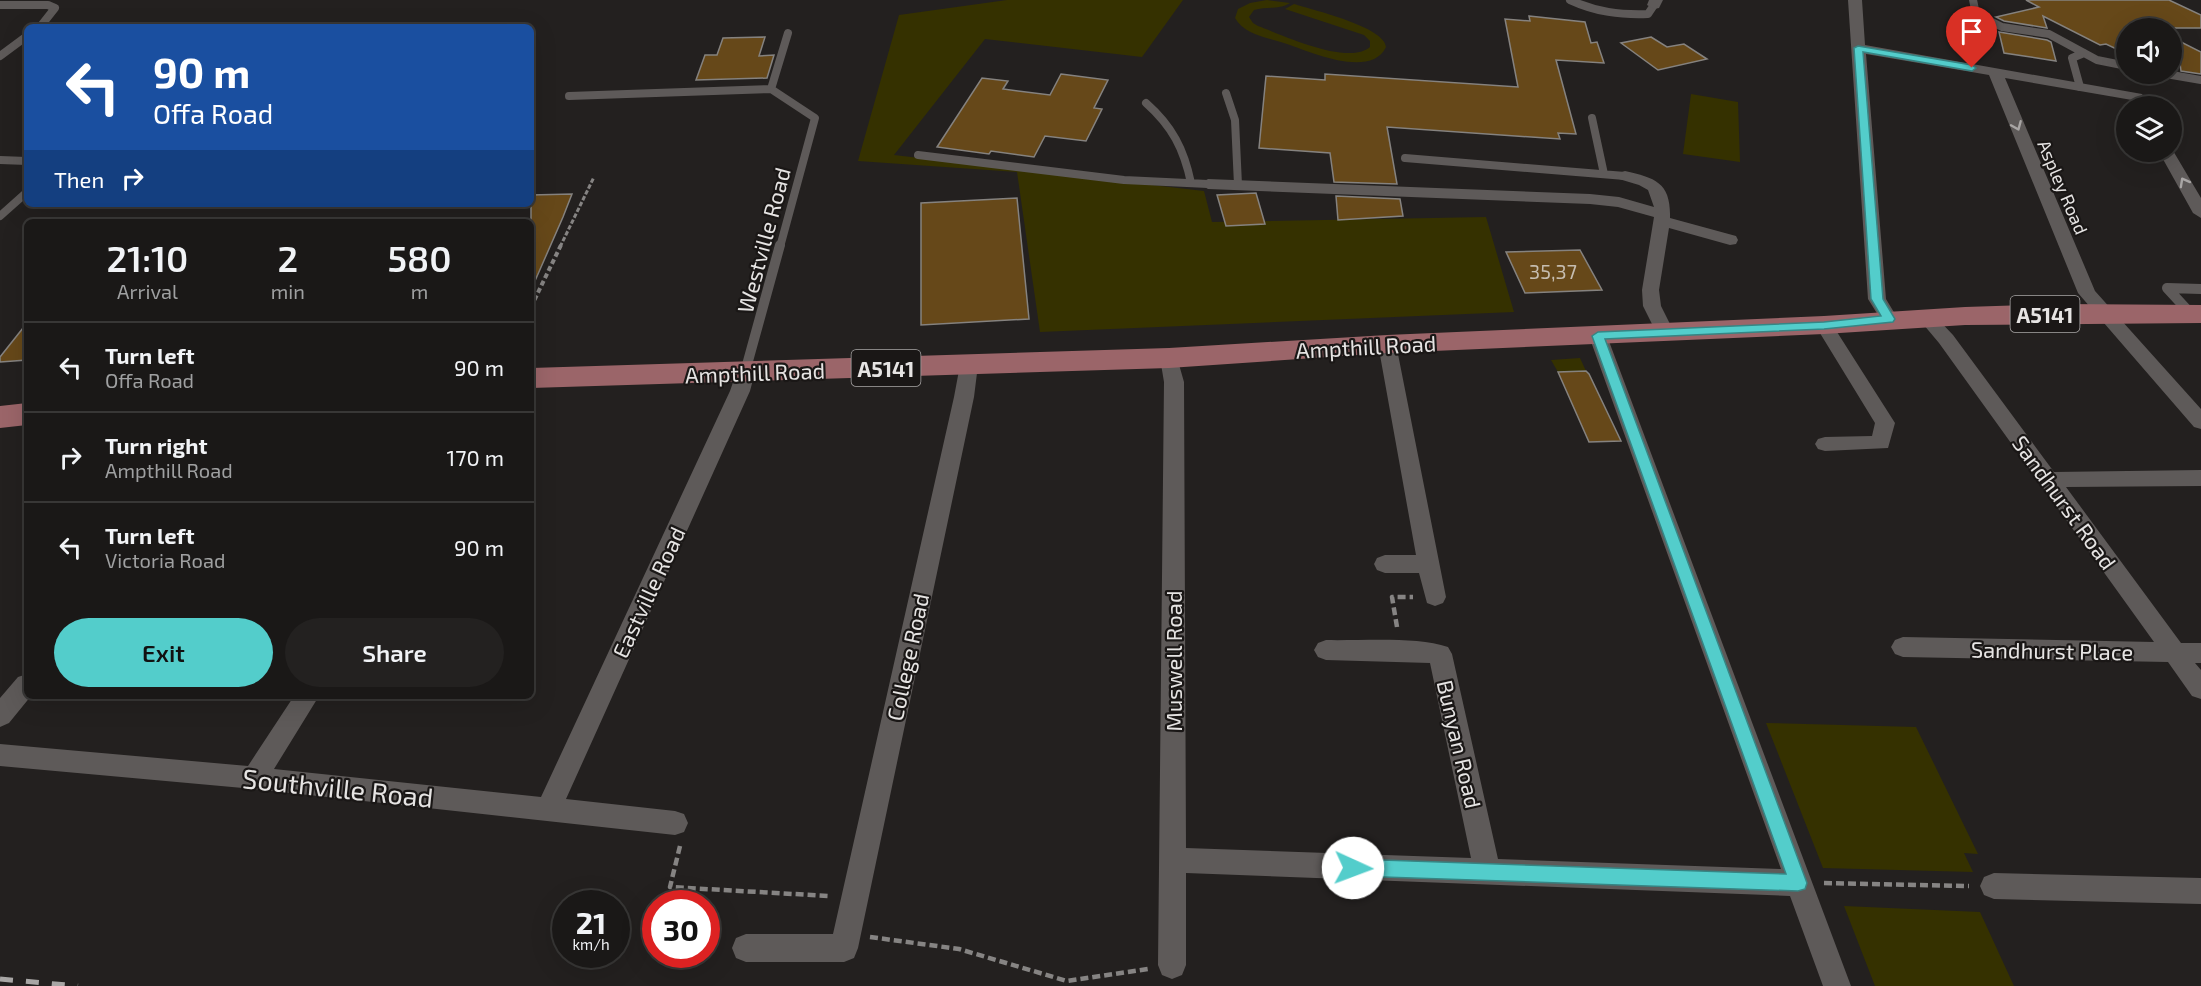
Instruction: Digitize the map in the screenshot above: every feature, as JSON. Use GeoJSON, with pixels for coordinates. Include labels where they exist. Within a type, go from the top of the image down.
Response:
{"type":"FeatureCollection","features":[{"type":"Feature","properties":{"kind":"main road","name":"Ampthill Road"},"geometry":{"type":"LineString","coordinates":[[534,378],[1169,358],[1386,344],[1824,325],[1889,319],[2103,313],[2198,306]]}},
{"type":"Feature","properties":{"kind":"main road"},"geometry":{"type":"LineString","coordinates":[[0,417],[24,414]]}},
{"type":"Feature","properties":{"kind":"street"},"geometry":{"type":"LineString","coordinates":[[1855,0],[1877,299],[1889,319]]}},
{"type":"Feature","properties":{"kind":"street"},"geometry":{"type":"LineString","coordinates":[[1858,48],[2079,87],[2116,96]]}},
{"type":"Feature","properties":{"kind":"street","name":"Aspley Road"},"geometry":{"type":"LineString","coordinates":[[1995,72],[2087,293],[2201,422]]}},
{"type":"Feature","properties":{"kind":"street"},"geometry":{"type":"LineString","coordinates":[[2173,162],[2201,213]]}},
{"type":"Feature","properties":{"kind":"street"},"geometry":{"type":"LineString","coordinates":[[1624,176],[1640,179],[1653,185],[1661,195],[1662,218],[1652,279],[1651,302],[1665,332]]}},
{"type":"Feature","properties":{"kind":"street"},"geometry":{"type":"LineString","coordinates":[[1208,184],[1619,202],[1730,240]]}},
{"type":"Feature","properties":{"kind":"street","name":"Sandhurst Road"},"geometry":{"type":"LineString","coordinates":[[1927,318],[1946,339],[2201,689]]}},
{"type":"Feature","properties":{"kind":"street"},"geometry":{"type":"LineString","coordinates":[[1824,325],[1885,423],[1881,442],[1825,444]]}},
{"type":"Feature","properties":{"kind":"street"},"geometry":{"type":"LineString","coordinates":[[1598,336],[1837,986]]}},
{"type":"Feature","properties":{"kind":"street"},"geometry":{"type":"LineString","coordinates":[[1386,344],[1435,597]]}},
{"type":"Feature","properties":{"kind":"street","name":"Muswell Road"},"geometry":{"type":"LineString","coordinates":[[1169,358],[1173,382],[1172,965]]}},
{"type":"Feature","properties":{"kind":"street","name":"College Road"},"geometry":{"type":"LineString","coordinates":[[846,941],[969,365]]}},
{"type":"Feature","properties":{"kind":"street","name":"Eastville Road"},"geometry":{"type":"LineString","coordinates":[[548,810],[740,391],[745,372]]}},
{"type":"Feature","properties":{"kind":"street"},"geometry":{"type":"LineString","coordinates":[[2049,480],[2201,478]]}},
{"type":"Feature","properties":{"kind":"street"},"geometry":{"type":"LineString","coordinates":[[1385,564],[1428,564]]}},
{"type":"Feature","properties":{"kind":"street","name":"Sandhurst Place"},"geometry":{"type":"LineString","coordinates":[[1903,647],[2201,653]]}},
{"type":"Feature","properties":{"kind":"street","name":"Bunyan Road"},"geometry":{"type":"LineString","coordinates":[[1326,651],[1401,651],[1440,654],[1488,873]]}},
{"type":"Feature","properties":{"kind":"street"},"geometry":{"type":"LineString","coordinates":[[0,716],[24,688]]}},
{"type":"Feature","properties":{"kind":"street"},"geometry":{"type":"LineString","coordinates":[[254,778],[305,699]]}},
{"type":"Feature","properties":{"kind":"street","name":"Southville Road"},"geometry":{"type":"LineString","coordinates":[[0,755],[254,778],[675,823]]}},
{"type":"Feature","properties":{"kind":"street"},"geometry":{"type":"LineString","coordinates":[[1173,860],[1798,883]]}},
{"type":"Feature","properties":{"kind":"street"},"geometry":{"type":"LineString","coordinates":[[1994,886],[2201,891]]}},
{"type":"Feature","properties":{"kind":"street"},"geometry":{"type":"LineString","coordinates":[[746,948],[846,941]]}},
{"type":"Feature","properties":{"kind":"lane"},"geometry":{"type":"LineString","coordinates":[[1570,0],[1591,10],[1619,16],[1647,14],[1655,3]]}},
{"type":"Feature","properties":{"kind":"lane"},"geometry":{"type":"LineString","coordinates":[[1973,0],[1976,14],[2002,27],[2049,34],[2097,60],[2116,64]]}},
{"type":"Feature","properties":{"kind":"lane"},"geometry":{"type":"LineString","coordinates":[[0,5],[48,5],[55,8],[42,24]]}},
{"type":"Feature","properties":{"kind":"lane"},"geometry":{"type":"LineString","coordinates":[[569,96],[771,89],[788,33]]}},
{"type":"Feature","properties":{"kind":"lane"},"geometry":{"type":"LineString","coordinates":[[0,56],[24,38]]}},
{"type":"Feature","properties":{"kind":"lane"},"geometry":{"type":"LineString","coordinates":[[2079,87],[2072,58],[2084,53]]}},
{"type":"Feature","properties":{"kind":"lane"},"geometry":{"type":"LineString","coordinates":[[2182,77],[2201,80]]}},
{"type":"Feature","properties":{"kind":"lane","name":"Westville Road"},"geometry":{"type":"LineString","coordinates":[[745,372],[815,118],[771,89]]}},
{"type":"Feature","properties":{"kind":"lane"},"geometry":{"type":"LineString","coordinates":[[1226,93],[1236,120],[1238,185]]}},
{"type":"Feature","properties":{"kind":"lane"},"geometry":{"type":"LineString","coordinates":[[1146,103],[1168,122],[1186,154],[1191,183]]}},
{"type":"Feature","properties":{"kind":"lane"},"geometry":{"type":"LineString","coordinates":[[1592,118],[1604,174]]}},
{"type":"Feature","properties":{"kind":"lane"},"geometry":{"type":"LineString","coordinates":[[918,155],[1124,180],[1208,184]]}},
{"type":"Feature","properties":{"kind":"lane"},"geometry":{"type":"LineString","coordinates":[[1405,158],[1624,176]]}},
{"type":"Feature","properties":{"kind":"lane"},"geometry":{"type":"LineString","coordinates":[[0,160],[24,161]]}},
{"type":"Feature","properties":{"kind":"lane"},"geometry":{"type":"LineString","coordinates":[[0,216],[24,195]]}},
{"type":"Feature","properties":{"kind":"path"},"geometry":{"type":"LineString","coordinates":[[534,301],[594,177]]}},
{"type":"Feature","properties":{"kind":"path"},"geometry":{"type":"LineString","coordinates":[[1401,651],[1392,597],[1435,597]]}},
{"type":"Feature","properties":{"kind":"path"},"geometry":{"type":"LineString","coordinates":[[675,823],[682,838],[670,887],[855,897]]}},
{"type":"Feature","properties":{"kind":"path"},"geometry":{"type":"LineString","coordinates":[[1798,883],[1994,886]]}},
{"type":"Feature","properties":{"kind":"path"},"geometry":{"type":"LineString","coordinates":[[846,941],[959,949],[1067,981],[1172,965]]}},
{"type":"Feature","properties":{"kind":"shaded area"},"geometry":{"type":"Polygon","coordinates":[[[1007,0],[1183,0],[1142,57],[985,39],[894,155],[1204,191],[1212,222],[1486,217],[1514,312],[1040,332],[1017,172],[858,161],[899,15],[1007,0]]]}},
{"type":"Feature","properties":{"kind":"shaded area"},"geometry":{"type":"Polygon","coordinates":[[[1267,0],[1290,3],[1254,10],[1249,17],[1258,26],[1299,42],[1331,51],[1360,52],[1370,47],[1370,41],[1364,35],[1285,9],[1294,4],[1361,26],[1383,40],[1386,47],[1378,56],[1367,61],[1340,60],[1258,35],[1239,24],[1235,18],[1238,9],[1250,3],[1267,0]]]}},
{"type":"Feature","properties":{"kind":"shaded area"},"geometry":{"type":"Polygon","coordinates":[[[1691,94],[1738,102],[1740,162],[1683,154],[1691,94]]]}},
{"type":"Feature","properties":{"kind":"shaded area"},"geometry":{"type":"Polygon","coordinates":[[[1580,358],[1586,371],[1558,372],[1551,360],[1580,358]]]}},
{"type":"Feature","properties":{"kind":"shaded area"},"geometry":{"type":"Polygon","coordinates":[[[1766,723],[1916,727],[1978,854],[1964,853],[1973,872],[1823,868],[1766,723]]]}},
{"type":"Feature","properties":{"kind":"shaded area"},"geometry":{"type":"Polygon","coordinates":[[[1844,906],[1980,912],[2014,986],[1875,986],[1844,906]]]}},
{"type":"Feature","properties":{"kind":"building"},"geometry":{"type":"Polygon","coordinates":[[[2026,0],[2169,0],[2201,15],[2201,28],[2182,28],[2182,18],[2116,18],[2116,49],[2106,44],[2100,45],[2043,16],[2047,28],[2004,21],[1996,17],[2039,7],[2026,0]]]}},
{"type":"Feature","properties":{"kind":"building"},"geometry":{"type":"Polygon","coordinates":[[[1529,16],[1585,22],[1591,43],[1597,42],[1604,63],[1556,60],[1576,134],[1558,133],[1560,139],[1387,127],[1397,184],[1334,182],[1330,153],[1259,148],[1266,76],[1325,80],[1325,74],[1518,87],[1505,19],[1530,21],[1529,16]]]}},
{"type":"Feature","properties":{"kind":"building"},"geometry":{"type":"Polygon","coordinates":[[[1999,32],[2051,42],[2056,61],[2004,53],[1999,32]]]}},
{"type":"Feature","properties":{"kind":"building"},"geometry":{"type":"Polygon","coordinates":[[[765,37],[759,56],[774,55],[767,78],[696,80],[705,55],[717,55],[723,38],[765,37]]]}},
{"type":"Feature","properties":{"kind":"building"},"geometry":{"type":"Polygon","coordinates":[[[1651,37],[1667,47],[1684,44],[1707,59],[1658,70],[1621,43],[1651,37]]]}},
{"type":"Feature","properties":{"kind":"building"},"geometry":{"type":"Polygon","coordinates":[[[2182,42],[2201,52],[2201,74],[2182,71],[2182,42]]]}},
{"type":"Feature","properties":{"kind":"building"},"geometry":{"type":"Polygon","coordinates":[[[1061,74],[1108,80],[1094,108],[1102,109],[1086,141],[1045,136],[1034,157],[937,147],[982,78],[1008,81],[1003,89],[1050,95],[1061,74]]]}},
{"type":"Feature","properties":{"kind":"building"},"geometry":{"type":"Polygon","coordinates":[[[1256,193],[1265,224],[1226,226],[1217,195],[1256,193]]]}},
{"type":"Feature","properties":{"kind":"building"},"geometry":{"type":"Polygon","coordinates":[[[572,194],[534,283],[534,219],[531,219],[531,207],[534,207],[534,195],[572,194]]]}},
{"type":"Feature","properties":{"kind":"building"},"geometry":{"type":"Polygon","coordinates":[[[1336,196],[1400,199],[1403,216],[1338,220],[1336,196]]]}},
{"type":"Feature","properties":{"kind":"building"},"geometry":{"type":"Polygon","coordinates":[[[1017,198],[1029,319],[921,325],[921,203],[1017,198]]]}},
{"type":"Feature","properties":{"kind":"building"},"geometry":{"type":"Polygon","coordinates":[[[1580,250],[1602,290],[1525,293],[1506,252],[1580,250]]]}},
{"type":"Feature","properties":{"kind":"building"},"geometry":{"type":"Polygon","coordinates":[[[24,327],[24,360],[0,362],[0,357],[24,327]]]}},
{"type":"Feature","properties":{"kind":"building"},"geometry":{"type":"Polygon","coordinates":[[[1586,371],[1621,441],[1589,442],[1558,372],[1586,371]]]}},
{"type":"Feature","properties":{"kind":"railway"},"geometry":{"type":"LineString","coordinates":[[0,979],[78,986]]}},
{"type":"Feature","properties":{"kind":"route"},"geometry":{"type":"LineString","coordinates":[[1353,868],[1798,883],[1598,336],[1824,325],[1889,319],[1877,299],[1858,48],[1972,68]]}}]}
